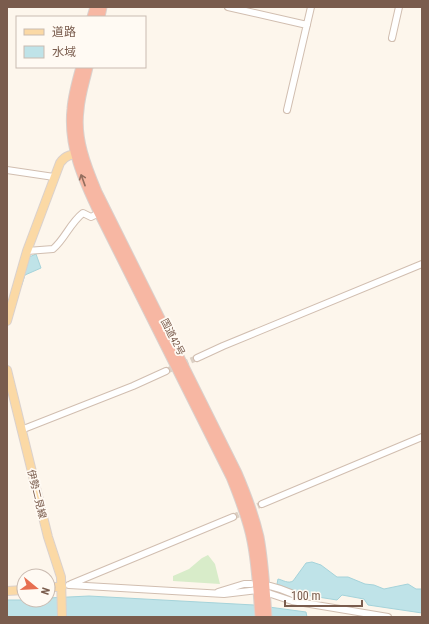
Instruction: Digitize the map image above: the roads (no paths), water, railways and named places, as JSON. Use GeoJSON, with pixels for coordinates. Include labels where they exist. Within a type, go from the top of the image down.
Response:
{"type":"FeatureCollection","features":[{"type":"Feature","properties":{"kind":"highway","name":"国道42号"},"geometry":{"type":"LineString","coordinates":[[81,68],[72,108],[72,135],[97,192],[245,491],[258,535],[263,565],[260,617]]}},
{"type":"Feature","properties":{"kind":"highway","name":"国道42号"},"geometry":{"type":"LineString","coordinates":[[88,68],[79,110],[80,154],[85,184],[231,477],[245,515],[252,540],[267,617]]}},
{"type":"Feature","properties":{"kind":"main road"},"geometry":{"type":"LineString","coordinates":[[7,321],[27,251],[60,163],[64,157],[80,154]]}},
{"type":"Feature","properties":{"kind":"main road","name":"伊勢二見線"},"geometry":{"type":"LineString","coordinates":[[7,370],[48,537],[64,589],[62,617]]}},
{"type":"Feature","properties":{"kind":"main road"},"geometry":{"type":"LineString","coordinates":[[56,588],[64,589]]}},
{"type":"Feature","properties":{"kind":"street"},"geometry":{"type":"LineString","coordinates":[[228,7],[307,25]]}},
{"type":"Feature","properties":{"kind":"street"},"geometry":{"type":"LineString","coordinates":[[287,110],[311,7]]}},
{"type":"Feature","properties":{"kind":"street"},"geometry":{"type":"LineString","coordinates":[[392,38],[399,7]]}},
{"type":"Feature","properties":{"kind":"street"},"geometry":{"type":"LineString","coordinates":[[7,170],[54,177]]}},
{"type":"Feature","properties":{"kind":"street"},"geometry":{"type":"LineString","coordinates":[[27,251],[53,249],[63,239],[81,214],[83,213],[92,216],[99,213]]}},
{"type":"Feature","properties":{"kind":"street"},"geometry":{"type":"LineString","coordinates":[[197,358],[422,264]]}},
{"type":"Feature","properties":{"kind":"street"},"geometry":{"type":"LineString","coordinates":[[21,430],[133,386],[166,370]]}},
{"type":"Feature","properties":{"kind":"street"},"geometry":{"type":"LineString","coordinates":[[262,504],[422,437]]}},
{"type":"Feature","properties":{"kind":"street"},"geometry":{"type":"LineString","coordinates":[[64,589],[233,516]]}},
{"type":"Feature","properties":{"kind":"street"},"geometry":{"type":"LineString","coordinates":[[64,589],[214,594],[261,592],[292,601],[388,617]]}},
{"type":"Feature","properties":{"kind":"water"},"geometry":{"type":"Polygon","coordinates":[[[36,254],[41,268],[25,275],[21,287],[18,287],[27,258],[36,254]]]}},
{"type":"Feature","properties":{"kind":"water"},"geometry":{"type":"Polygon","coordinates":[[[312,562],[321,565],[337,577],[348,577],[365,584],[374,585],[384,589],[408,584],[416,589],[422,589],[422,613],[368,605],[364,599],[342,595],[337,600],[305,595],[277,584],[278,579],[287,582],[293,581],[306,563],[312,562]]]}},
{"type":"Feature","properties":{"kind":"water"},"geometry":{"type":"Polygon","coordinates":[[[89,596],[254,605],[306,612],[307,617],[7,617],[7,600],[16,600],[16,608],[56,608],[56,598],[89,596]]]}},
{"type":"Feature","properties":{"kind":"tunnel"},"geometry":{"type":"LineString","coordinates":[[166,371],[197,358]]}},
{"type":"Feature","properties":{"kind":"tunnel"},"geometry":{"type":"LineString","coordinates":[[233,517],[262,504]]}}]}
